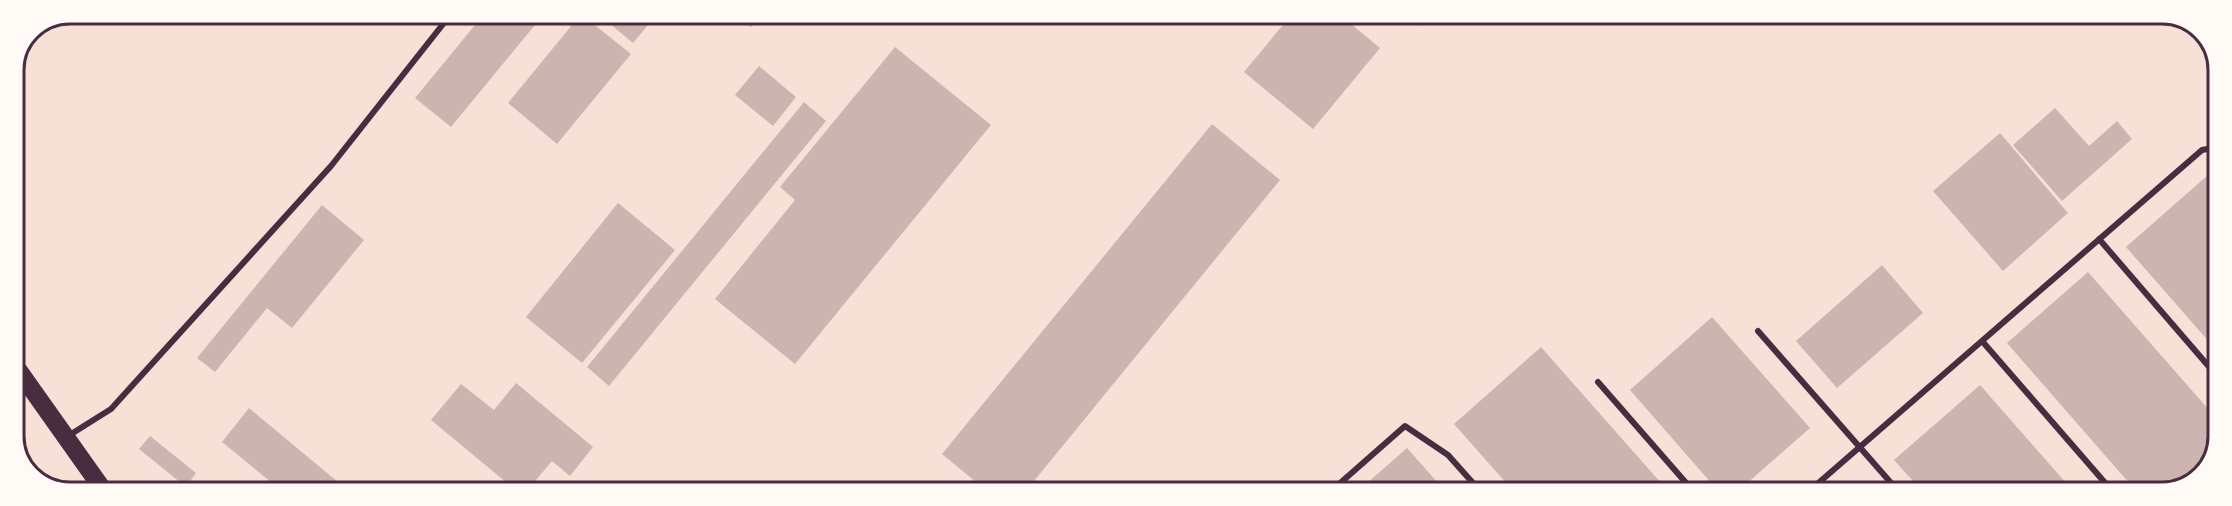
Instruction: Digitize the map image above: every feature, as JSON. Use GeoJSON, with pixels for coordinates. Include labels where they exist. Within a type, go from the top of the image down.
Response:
{"type":"FeatureCollection","features":[{"type":"Feature","properties":{"kind":"highway"},"geometry":{"type":"LineString","coordinates":[[24,378],[98,482]]}},
{"type":"Feature","properties":{"kind":"street"},"geometry":{"type":"LineString","coordinates":[[66,437],[111,409],[331,166],[443,24]]}},
{"type":"Feature","properties":{"kind":"street"},"geometry":{"type":"LineString","coordinates":[[1820,482],[2202,150],[2208,149]]}},
{"type":"Feature","properties":{"kind":"street"},"geometry":{"type":"LineString","coordinates":[[2099,239],[2208,366]]}},
{"type":"Feature","properties":{"kind":"street"},"geometry":{"type":"LineString","coordinates":[[1758,331],[1890,482]]}},
{"type":"Feature","properties":{"kind":"street"},"geometry":{"type":"LineString","coordinates":[[1982,341],[2104,482]]}},
{"type":"Feature","properties":{"kind":"street"},"geometry":{"type":"LineString","coordinates":[[1598,382],[1685,482]]}},
{"type":"Feature","properties":{"kind":"street"},"geometry":{"type":"LineString","coordinates":[[1341,482],[1405,426],[1448,455],[1472,482]]}},
{"type":"Feature","properties":{"kind":"building"},"geometry":{"type":"Polygon","coordinates":[[[476,24],[536,24],[451,127],[415,98],[476,24]]]}},
{"type":"Feature","properties":{"kind":"building"},"geometry":{"type":"Polygon","coordinates":[[[573,24],[594,24],[631,54],[557,144],[508,103],[573,24]]]}},
{"type":"Feature","properties":{"kind":"building"},"geometry":{"type":"Polygon","coordinates":[[[610,24],[649,24],[633,43],[610,24]]]}},
{"type":"Feature","properties":{"kind":"building"},"geometry":{"type":"Polygon","coordinates":[[[1284,24],[1351,24],[1380,48],[1313,129],[1244,72],[1284,24]]]}},
{"type":"Feature","properties":{"kind":"building"},"geometry":{"type":"Polygon","coordinates":[[[895,47],[991,125],[795,364],[715,299],[795,200],[780,187],[895,47]]]}},
{"type":"Feature","properties":{"kind":"building"},"geometry":{"type":"Polygon","coordinates":[[[759,66],[796,97],[773,126],[735,95],[759,66]]]}},
{"type":"Feature","properties":{"kind":"building"},"geometry":{"type":"Polygon","coordinates":[[[804,102],[826,121],[609,386],[587,367],[804,102]]]}},
{"type":"Feature","properties":{"kind":"building"},"geometry":{"type":"Polygon","coordinates":[[[2055,108],[2089,146],[2117,121],[2132,139],[2062,201],[2013,145],[2055,108]]]}},
{"type":"Feature","properties":{"kind":"building"},"geometry":{"type":"Polygon","coordinates":[[[1212,124],[1280,180],[1033,482],[976,482],[942,454],[1212,124]]]}},
{"type":"Feature","properties":{"kind":"building"},"geometry":{"type":"Polygon","coordinates":[[[2000,133],[2068,213],[2003,271],[1933,191],[2000,133]]]}},
{"type":"Feature","properties":{"kind":"building"},"geometry":{"type":"Polygon","coordinates":[[[2208,175],[2208,341],[2126,247],[2208,175]]]}},
{"type":"Feature","properties":{"kind":"building"},"geometry":{"type":"Polygon","coordinates":[[[618,203],[675,250],[582,363],[526,317],[618,203]]]}},
{"type":"Feature","properties":{"kind":"building"},"geometry":{"type":"Polygon","coordinates":[[[322,205],[364,240],[292,328],[267,308],[215,372],[197,358],[322,205]]]}},
{"type":"Feature","properties":{"kind":"building"},"geometry":{"type":"Polygon","coordinates":[[[1882,265],[1923,313],[1837,388],[1796,341],[1882,265]]]}},
{"type":"Feature","properties":{"kind":"building"},"geometry":{"type":"Polygon","coordinates":[[[2088,272],[2208,409],[2208,436],[2205,454],[2190,473],[2177,480],[2128,482],[2007,343],[2088,272]]]}},
{"type":"Feature","properties":{"kind":"building"},"geometry":{"type":"Polygon","coordinates":[[[1712,317],[1810,428],[1748,482],[1710,482],[1630,390],[1712,317]]]}},
{"type":"Feature","properties":{"kind":"building"},"geometry":{"type":"Polygon","coordinates":[[[1541,347],[1660,482],[1505,482],[1454,424],[1541,347]]]}},
{"type":"Feature","properties":{"kind":"building"},"geometry":{"type":"Polygon","coordinates":[[[516,383],[593,447],[570,476],[552,461],[534,482],[506,482],[431,420],[461,384],[494,410],[516,383]]]}},
{"type":"Feature","properties":{"kind":"building"},"geometry":{"type":"Polygon","coordinates":[[[1980,385],[2065,482],[1914,482],[1894,460],[1980,385]]]}},
{"type":"Feature","properties":{"kind":"building"},"geometry":{"type":"Polygon","coordinates":[[[249,408],[338,482],[271,482],[222,442],[249,408]]]}},
{"type":"Feature","properties":{"kind":"building"},"geometry":{"type":"Polygon","coordinates":[[[150,436],[196,473],[190,482],[180,482],[139,449],[150,436]]]}},
{"type":"Feature","properties":{"kind":"building"},"geometry":{"type":"Polygon","coordinates":[[[1407,448],[1437,482],[1368,482],[1407,448]]]}}]}
